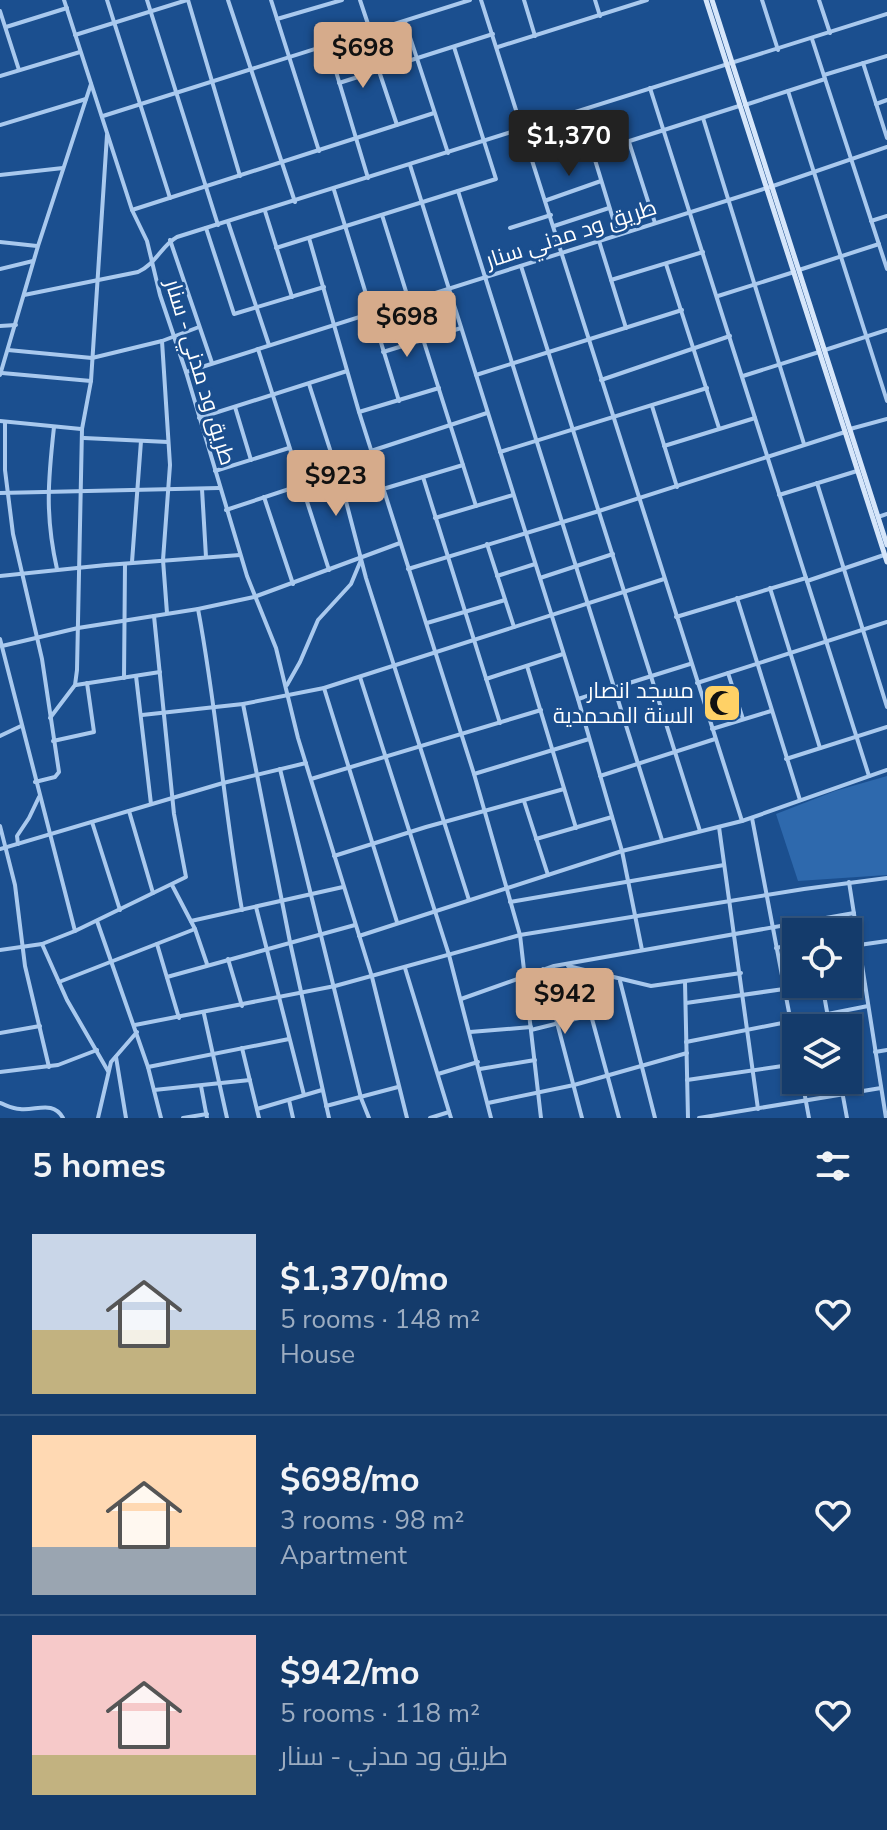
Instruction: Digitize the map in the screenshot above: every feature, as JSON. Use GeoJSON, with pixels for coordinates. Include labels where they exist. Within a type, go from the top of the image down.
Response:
{"type":"FeatureCollection","features":[{"type":"Feature","properties":{"kind":"street","name":"طريق ود مدني - سنار"},"geometry":{"type":"LineString","coordinates":[[64,0],[132,210],[147,241],[151,264],[240,555],[276,648],[286,696],[372,977],[407,1118]]}},
{"type":"Feature","properties":{"kind":"street"},"geometry":{"type":"LineString","coordinates":[[107,0],[170,198]]}},
{"type":"Feature","properties":{"kind":"street"},"geometry":{"type":"LineString","coordinates":[[147,0],[218,225]]}},
{"type":"Feature","properties":{"kind":"street"},"geometry":{"type":"LineString","coordinates":[[75,35],[188,0],[240,176]]}},
{"type":"Feature","properties":{"kind":"street"},"geometry":{"type":"LineString","coordinates":[[228,0],[295,202]]}},
{"type":"Feature","properties":{"kind":"street"},"geometry":{"type":"LineString","coordinates":[[271,0],[319,151]]}},
{"type":"Feature","properties":{"kind":"street"},"geometry":{"type":"LineString","coordinates":[[314,0],[316,7]]}},
{"type":"Feature","properties":{"kind":"street"},"geometry":{"type":"LineString","coordinates":[[277,19],[342,0]]}},
{"type":"Feature","properties":{"kind":"street"},"geometry":{"type":"LineString","coordinates":[[360,0],[370,30]]}},
{"type":"Feature","properties":{"kind":"street"},"geometry":{"type":"LineString","coordinates":[[102,116],[470,0]]}},
{"type":"Feature","properties":{"kind":"street"},"geometry":{"type":"LineString","coordinates":[[481,0],[742,821]]}},
{"type":"Feature","properties":{"kind":"street"},"geometry":{"type":"LineString","coordinates":[[524,0],[535,36]]}},
{"type":"Feature","properties":{"kind":"street"},"geometry":{"type":"LineString","coordinates":[[595,0],[600,16]]}},
{"type":"Feature","properties":{"kind":"street"},"geometry":{"type":"LineString","coordinates":[[498,47],[647,0]]}},
{"type":"Feature","properties":{"kind":"street"},"geometry":{"type":"LineString","coordinates":[[709,0],[887,545]]}},
{"type":"Feature","properties":{"kind":"street"},"geometry":{"type":"LineString","coordinates":[[762,0],[778,50]]}},
{"type":"Feature","properties":{"kind":"street"},"geometry":{"type":"LineString","coordinates":[[819,0],[830,33]]}},
{"type":"Feature","properties":{"kind":"street"},"geometry":{"type":"LineString","coordinates":[[6,27],[67,8]]}},
{"type":"Feature","properties":{"kind":"street"},"geometry":{"type":"LineString","coordinates":[[0,11],[19,71]]}},
{"type":"Feature","properties":{"kind":"street"},"geometry":{"type":"LineString","coordinates":[[151,264],[170,240],[886,16]]}},
{"type":"Feature","properties":{"kind":"street"},"geometry":{"type":"LineString","coordinates":[[405,21],[448,153]]}},
{"type":"Feature","properties":{"kind":"street"},"geometry":{"type":"LineString","coordinates":[[339,83],[494,34]]}},
{"type":"Feature","properties":{"kind":"street"},"geometry":{"type":"LineString","coordinates":[[812,39],[871,221],[885,254],[887,269]]}},
{"type":"Feature","properties":{"kind":"street"},"geometry":{"type":"LineString","coordinates":[[328,45],[368,178]]}},
{"type":"Feature","properties":{"kind":"street"},"geometry":{"type":"LineString","coordinates":[[276,248],[496,179],[454,47]]}},
{"type":"Feature","properties":{"kind":"street"},"geometry":{"type":"LineString","coordinates":[[0,76],[80,52]]}},
{"type":"Feature","properties":{"kind":"street"},"geometry":{"type":"LineString","coordinates":[[592,153],[887,56]]}},
{"type":"Feature","properties":{"kind":"street"},"geometry":{"type":"LineString","coordinates":[[863,63],[887,138]]}},
{"type":"Feature","properties":{"kind":"street"},"geometry":{"type":"LineString","coordinates":[[379,71],[397,125]]}},
{"type":"Feature","properties":{"kind":"street"},"geometry":{"type":"LineString","coordinates":[[91,84],[0,374],[91,381]]}},
{"type":"Feature","properties":{"kind":"street"},"geometry":{"type":"LineString","coordinates":[[650,88],[869,776]]}},
{"type":"Feature","properties":{"kind":"street"},"geometry":{"type":"LineString","coordinates":[[788,91],[887,401]]}},
{"type":"Feature","properties":{"kind":"street"},"geometry":{"type":"LineString","coordinates":[[0,125],[86,99]]}},
{"type":"Feature","properties":{"kind":"street"},"geometry":{"type":"LineString","coordinates":[[876,104],[887,100]]}},
{"type":"Feature","properties":{"kind":"street"},"geometry":{"type":"LineString","coordinates":[[580,111],[618,235]]}},
{"type":"Feature","properties":{"kind":"street"},"geometry":{"type":"LineString","coordinates":[[132,210],[434,113]]}},
{"type":"Feature","properties":{"kind":"street"},"geometry":{"type":"LineString","coordinates":[[703,118],[805,445]]}},
{"type":"Feature","properties":{"kind":"street","name":"طريق ود مدني - سنار"},"geometry":{"type":"LineString","coordinates":[[75,685],[81,568],[82,429],[91,381],[107,131]]}},
{"type":"Feature","properties":{"kind":"street"},"geometry":{"type":"LineString","coordinates":[[629,142],[655,223]]}},
{"type":"Feature","properties":{"kind":"street"},"geometry":{"type":"LineString","coordinates":[[770,187],[887,147]]}},
{"type":"Feature","properties":{"kind":"street"},"geometry":{"type":"LineString","coordinates":[[410,165],[578,699],[622,851],[642,950]]}},
{"type":"Feature","properties":{"kind":"street"},"geometry":{"type":"LineString","coordinates":[[0,175],[63,168]]}},
{"type":"Feature","properties":{"kind":"street"},"geometry":{"type":"LineString","coordinates":[[546,200],[601,181]]}},
{"type":"Feature","properties":{"kind":"street","name":"طريق ود مدني سنار"},"geometry":{"type":"LineString","coordinates":[[186,372],[770,187]]}},
{"type":"Feature","properties":{"kind":"street"},"geometry":{"type":"LineString","coordinates":[[334,190],[399,401]]}},
{"type":"Feature","properties":{"kind":"street"},"geometry":{"type":"LineString","coordinates":[[458,191],[662,840]]}},
{"type":"Feature","properties":{"kind":"street"},"geometry":{"type":"LineString","coordinates":[[554,226],[609,208]]}},
{"type":"Feature","properties":{"kind":"street"},"geometry":{"type":"LineString","coordinates":[[265,211],[292,297]]}},
{"type":"Feature","properties":{"kind":"street"},"geometry":{"type":"LineString","coordinates":[[382,215],[409,302]]}},
{"type":"Feature","properties":{"kind":"street"},"geometry":{"type":"LineString","coordinates":[[510,228],[551,215]]}},
{"type":"Feature","properties":{"kind":"street"},"geometry":{"type":"LineString","coordinates":[[871,221],[887,216]]}},
{"type":"Feature","properties":{"kind":"street"},"geometry":{"type":"LineString","coordinates":[[228,222],[269,346]]}},
{"type":"Feature","properties":{"kind":"street"},"geometry":{"type":"LineString","coordinates":[[206,228],[233,313],[324,287]]}},
{"type":"Feature","properties":{"kind":"street"},"geometry":{"type":"LineString","coordinates":[[309,238],[374,461],[474,774],[520,935],[541,1118]]}},
{"type":"Feature","properties":{"kind":"street"},"geometry":{"type":"LineString","coordinates":[[170,240],[212,363]]}},
{"type":"Feature","properties":{"kind":"street"},"geometry":{"type":"LineString","coordinates":[[599,241],[626,328]]}},
{"type":"Feature","properties":{"kind":"street"},"geometry":{"type":"LineString","coordinates":[[0,242],[38,246]]}},
{"type":"Feature","properties":{"kind":"street"},"geometry":{"type":"LineString","coordinates":[[718,296],[879,244]]}},
{"type":"Feature","properties":{"kind":"street"},"geometry":{"type":"LineString","coordinates":[[611,280],[703,252]]}},
{"type":"Feature","properties":{"kind":"street"},"geometry":{"type":"LineString","coordinates":[[0,269],[33,261]]}},
{"type":"Feature","properties":{"kind":"street","name":"طريق ود مدني - سنار"},"geometry":{"type":"LineString","coordinates":[[24,295],[138,272],[151,264]]}},
{"type":"Feature","properties":{"kind":"street"},"geometry":{"type":"LineString","coordinates":[[666,264],[719,428]]}},
{"type":"Feature","properties":{"kind":"street"},"geometry":{"type":"LineString","coordinates":[[521,266],[700,831]]}},
{"type":"Feature","properties":{"kind":"street"},"geometry":{"type":"LineString","coordinates":[[476,375],[682,310]]}},
{"type":"Feature","properties":{"kind":"street"},"geometry":{"type":"LineString","coordinates":[[0,326],[16,325]]}},
{"type":"Feature","properties":{"kind":"street"},"geometry":{"type":"LineString","coordinates":[[8,350],[92,358],[162,341],[199,327]]}},
{"type":"Feature","properties":{"kind":"street"},"geometry":{"type":"LineString","coordinates":[[383,352],[461,328]]}},
{"type":"Feature","properties":{"kind":"street"},"geometry":{"type":"LineString","coordinates":[[743,376],[887,330]]}},
{"type":"Feature","properties":{"kind":"street"},"geometry":{"type":"LineString","coordinates":[[601,380],[730,336]]}},
{"type":"Feature","properties":{"kind":"street"},"geometry":{"type":"LineString","coordinates":[[423,339],[476,506]]}},
{"type":"Feature","properties":{"kind":"street","name":"طريق ود مدني - سنار"},"geometry":{"type":"LineString","coordinates":[[162,341],[170,488],[163,560],[167,614]]}},
{"type":"Feature","properties":{"kind":"street"},"geometry":{"type":"LineString","coordinates":[[258,349],[329,570]]}},
{"type":"Feature","properties":{"kind":"street"},"geometry":{"type":"LineString","coordinates":[[199,418],[347,371]]}},
{"type":"Feature","properties":{"kind":"street"},"geometry":{"type":"LineString","coordinates":[[309,384],[469,900]]}},
{"type":"Feature","properties":{"kind":"street"},"geometry":{"type":"LineString","coordinates":[[359,412],[439,388]]}},
{"type":"Feature","properties":{"kind":"street"},"geometry":{"type":"LineString","coordinates":[[500,452],[707,388]]}},
{"type":"Feature","properties":{"kind":"street"},"geometry":{"type":"LineString","coordinates":[[652,406],[677,487]]}},
{"type":"Feature","properties":{"kind":"street"},"geometry":{"type":"LineString","coordinates":[[235,407],[251,460]]}},
{"type":"Feature","properties":{"kind":"street"},"geometry":{"type":"LineString","coordinates":[[371,451],[488,413]]}},
{"type":"Feature","properties":{"kind":"street"},"geometry":{"type":"LineString","coordinates":[[664,446],[755,418]]}},
{"type":"Feature","properties":{"kind":"street"},"geometry":{"type":"LineString","coordinates":[[408,569],[887,419]]}},
{"type":"Feature","properties":{"kind":"street"},"geometry":{"type":"LineString","coordinates":[[35,782],[58,775],[38,637],[21,573],[3,422],[82,429]]}},
{"type":"Feature","properties":{"kind":"street"},"geometry":{"type":"LineString","coordinates":[[54,427],[47,491],[48,532],[57,569]]}},
{"type":"Feature","properties":{"kind":"street"},"geometry":{"type":"LineString","coordinates":[[676,617],[770,588],[886,558],[857,471],[848,430]]}},
{"type":"Feature","properties":{"kind":"street"},"geometry":{"type":"LineString","coordinates":[[84,438],[168,442]]}},
{"type":"Feature","properties":{"kind":"street"},"geometry":{"type":"LineString","coordinates":[[132,563],[141,441]]}},
{"type":"Feature","properties":{"kind":"street"},"geometry":{"type":"LineString","coordinates":[[215,471],[289,448]]}},
{"type":"Feature","properties":{"kind":"street"},"geometry":{"type":"LineString","coordinates":[[226,510],[374,461]]}},
{"type":"Feature","properties":{"kind":"street"},"geometry":{"type":"LineString","coordinates":[[383,489],[463,465]]}},
{"type":"Feature","properties":{"kind":"street"},"geometry":{"type":"LineString","coordinates":[[779,495],[857,471]]}},
{"type":"Feature","properties":{"kind":"street"},"geometry":{"type":"LineString","coordinates":[[423,477],[500,723]]}},
{"type":"Feature","properties":{"kind":"street"},"geometry":{"type":"LineString","coordinates":[[817,483],[887,707]]}},
{"type":"Feature","properties":{"kind":"street","name":"طريق ود مدني - سنار"},"geometry":{"type":"LineString","coordinates":[[0,493],[219,488]]}},
{"type":"Feature","properties":{"kind":"street","name":"طريق ود مدني - سنار"},"geometry":{"type":"LineString","coordinates":[[202,489],[206,557]]}},
{"type":"Feature","properties":{"kind":"street"},"geometry":{"type":"LineString","coordinates":[[435,518],[513,495]]}},
{"type":"Feature","properties":{"kind":"street"},"geometry":{"type":"LineString","coordinates":[[264,497],[293,584]]}},
{"type":"Feature","properties":{"kind":"street"},"geometry":{"type":"LineString","coordinates":[[878,517],[887,514]]}},
{"type":"Feature","properties":{"kind":"street"},"geometry":{"type":"LineString","coordinates":[[2,646],[78,628],[254,597],[400,543]]}},
{"type":"Feature","properties":{"kind":"street"},"geometry":{"type":"LineString","coordinates":[[487,544],[514,627]]}},
{"type":"Feature","properties":{"kind":"street"},"geometry":{"type":"LineString","coordinates":[[540,578],[613,554]]}},
{"type":"Feature","properties":{"kind":"street"},"geometry":{"type":"LineString","coordinates":[[0,576],[240,555]]}},
{"type":"Feature","properties":{"kind":"street"},"geometry":{"type":"LineString","coordinates":[[286,687],[318,620],[351,584],[362,558]]}},
{"type":"Feature","properties":{"kind":"street"},"geometry":{"type":"LineString","coordinates":[[124,678],[125,563]]}},
{"type":"Feature","properties":{"kind":"street"},"geometry":{"type":"LineString","coordinates":[[497,576],[535,564]]}},
{"type":"Feature","properties":{"kind":"street"},"geometry":{"type":"LineString","coordinates":[[142,715],[243,704],[324,688],[664,578]]}},
{"type":"Feature","properties":{"kind":"street"},"geometry":{"type":"LineString","coordinates":[[770,588],[820,748]]}},
{"type":"Feature","properties":{"kind":"street"},"geometry":{"type":"LineString","coordinates":[[737,598],[800,800]]}},
{"type":"Feature","properties":{"kind":"street"},"geometry":{"type":"LineString","coordinates":[[426,624],[505,600]]}},
{"type":"Feature","properties":{"kind":"street"},"geometry":{"type":"LineString","coordinates":[[198,609],[230,848],[242,910]]}},
{"type":"Feature","properties":{"kind":"street"},"geometry":{"type":"LineString","coordinates":[[0,950],[42,944],[184,879],[186,874],[172,798],[154,616]]}},
{"type":"Feature","properties":{"kind":"street"},"geometry":{"type":"LineString","coordinates":[[697,683],[887,622]]}},
{"type":"Feature","properties":{"kind":"street"},"geometry":{"type":"LineString","coordinates":[[0,639],[3,663],[75,931]]}},
{"type":"Feature","properties":{"kind":"street"},"geometry":{"type":"LineString","coordinates":[[486,679],[563,654]]}},
{"type":"Feature","properties":{"kind":"street"},"geometry":{"type":"LineString","coordinates":[[578,699],[690,664]]}},
{"type":"Feature","properties":{"kind":"street"},"geometry":{"type":"LineString","coordinates":[[527,666],[576,828]]}},
{"type":"Feature","properties":{"kind":"street"},"geometry":{"type":"LineString","coordinates":[[50,718],[75,685],[160,672]]}},
{"type":"Feature","properties":{"kind":"street"},"geometry":{"type":"LineString","coordinates":[[728,673],[743,719]]}},
{"type":"Feature","properties":{"kind":"street"},"geometry":{"type":"LineString","coordinates":[[136,676],[151,804]]}},
{"type":"Feature","properties":{"kind":"street"},"geometry":{"type":"LineString","coordinates":[[360,677],[449,955],[491,1118]]}},
{"type":"Feature","properties":{"kind":"street"},"geometry":{"type":"LineString","coordinates":[[53,741],[94,732],[87,683]]}},
{"type":"Feature","properties":{"kind":"street"},"geometry":{"type":"LineString","coordinates":[[324,688],[398,923]]}},
{"type":"Feature","properties":{"kind":"street"},"geometry":{"type":"LineString","coordinates":[[243,704],[329,1118]]}},
{"type":"Feature","properties":{"kind":"street"},"geometry":{"type":"LineString","coordinates":[[311,779],[541,710]]}},
{"type":"Feature","properties":{"kind":"street"},"geometry":{"type":"LineString","coordinates":[[712,729],[771,711]]}},
{"type":"Feature","properties":{"kind":"street"},"geometry":{"type":"LineString","coordinates":[[0,736],[21,726]]}},
{"type":"Feature","properties":{"kind":"street"},"geometry":{"type":"LineString","coordinates":[[786,759],[887,727]]}},
{"type":"Feature","properties":{"kind":"street"},"geometry":{"type":"LineString","coordinates":[[474,774],[589,739]]}},
{"type":"Feature","properties":{"kind":"street"},"geometry":{"type":"LineString","coordinates":[[600,776],[715,739]]}},
{"type":"Feature","properties":{"kind":"street"},"geometry":{"type":"LineString","coordinates":[[0,849],[223,783],[306,763]]}},
{"type":"Feature","properties":{"kind":"street"},"geometry":{"type":"LineString","coordinates":[[280,769],[361,1098],[369,1118]]}},
{"type":"Feature","properties":{"kind":"street"},"geometry":{"type":"LineString","coordinates":[[359,936],[622,851],[752,818],[887,770]]}},
{"type":"Feature","properties":{"kind":"street"},"geometry":{"type":"LineString","coordinates":[[334,856],[445,821],[564,789]]}},
{"type":"Feature","properties":{"kind":"street"},"geometry":{"type":"LineString","coordinates":[[18,844],[17,836],[39,796]]}},
{"type":"Feature","properties":{"kind":"street"},"geometry":{"type":"LineString","coordinates":[[524,800],[548,875]]}},
{"type":"Feature","properties":{"kind":"street"},"geometry":{"type":"LineString","coordinates":[[129,811],[153,893]]}},
{"type":"Feature","properties":{"kind":"street"},"geometry":{"type":"LineString","coordinates":[[536,839],[612,817]]}},
{"type":"Feature","properties":{"kind":"street"},"geometry":{"type":"LineString","coordinates":[[752,818],[782,979]]}},
{"type":"Feature","properties":{"kind":"street"},"geometry":{"type":"LineString","coordinates":[[92,822],[120,910]]}},
{"type":"Feature","properties":{"kind":"street"},"geometry":{"type":"LineString","coordinates":[[0,826],[15,885],[23,948],[49,1067]]}},
{"type":"Feature","properties":{"kind":"street"},"geometry":{"type":"LineString","coordinates":[[719,827],[758,1109]]}},
{"type":"Feature","properties":{"kind":"street"},"geometry":{"type":"LineString","coordinates":[[510,902],[724,865]]}},
{"type":"Feature","properties":{"kind":"street"},"geometry":{"type":"LineString","coordinates":[[135,1025],[301,994],[520,935],[887,878]]}},
{"type":"Feature","properties":{"kind":"street"},"geometry":{"type":"LineString","coordinates":[[849,882],[855,918]]}},
{"type":"Feature","properties":{"kind":"street"},"geometry":{"type":"LineString","coordinates":[[172,885],[195,929],[207,964]]}},
{"type":"Feature","properties":{"kind":"street"},"geometry":{"type":"LineString","coordinates":[[191,921],[343,887]]}},
{"type":"Feature","properties":{"kind":"street"},"geometry":{"type":"LineString","coordinates":[[256,907],[304,1095]]}},
{"type":"Feature","properties":{"kind":"street"},"geometry":{"type":"LineString","coordinates":[[461,999],[543,969],[854,913]]}},
{"type":"Feature","properties":{"kind":"street"},"geometry":{"type":"LineString","coordinates":[[97,921],[135,1025],[161,1118]]}},
{"type":"Feature","properties":{"kind":"street"},"geometry":{"type":"LineString","coordinates":[[167,977],[355,925]]}},
{"type":"Feature","properties":{"kind":"street"},"geometry":{"type":"LineString","coordinates":[[59,982],[195,929]]}},
{"type":"Feature","properties":{"kind":"street"},"geometry":{"type":"LineString","coordinates":[[862,945],[887,941]]}},
{"type":"Feature","properties":{"kind":"street"},"geometry":{"type":"LineString","coordinates":[[42,944],[78,1021],[108,1071]]}},
{"type":"Feature","properties":{"kind":"street"},"geometry":{"type":"LineString","coordinates":[[157,944],[179,1018]]}},
{"type":"Feature","properties":{"kind":"street"},"geometry":{"type":"LineString","coordinates":[[776,948],[782,947]]}},
{"type":"Feature","properties":{"kind":"street"},"geometry":{"type":"LineString","coordinates":[[228,959],[242,1006]]}},
{"type":"Feature","properties":{"kind":"street"},"geometry":{"type":"LineString","coordinates":[[862,963],[886,1118]]}},
{"type":"Feature","properties":{"kind":"street"},"geometry":{"type":"LineString","coordinates":[[565,965],[579,971],[651,986],[741,973]]}},
{"type":"Feature","properties":{"kind":"street"},"geometry":{"type":"LineString","coordinates":[[405,968],[450,1115],[430,1118]]}},
{"type":"Feature","properties":{"kind":"street"},"geometry":{"type":"LineString","coordinates":[[543,969],[582,1118]]}},
{"type":"Feature","properties":{"kind":"street"},"geometry":{"type":"LineString","coordinates":[[579,971],[619,1118]]}},
{"type":"Feature","properties":{"kind":"street"},"geometry":{"type":"LineString","coordinates":[[620,980],[655,1118]]}},
{"type":"Feature","properties":{"kind":"street"},"geometry":{"type":"LineString","coordinates":[[685,982],[688,1118]]}},
{"type":"Feature","properties":{"kind":"street"},"geometry":{"type":"LineString","coordinates":[[686,1003],[782,989]]}},
{"type":"Feature","properties":{"kind":"street"},"geometry":{"type":"LineString","coordinates":[[833,1014],[869,1006]]}},
{"type":"Feature","properties":{"kind":"street"},"geometry":{"type":"LineString","coordinates":[[204,1014],[227,1118]]}},
{"type":"Feature","properties":{"kind":"street"},"geometry":{"type":"LineString","coordinates":[[470,1032],[531,1029],[591,1015]]}},
{"type":"Feature","properties":{"kind":"street"},"geometry":{"type":"LineString","coordinates":[[686,1042],[782,1025]]}},
{"type":"Feature","properties":{"kind":"street"},"geometry":{"type":"LineString","coordinates":[[0,1033],[40,1026]]}},
{"type":"Feature","properties":{"kind":"street"},"geometry":{"type":"LineString","coordinates":[[98,1118],[108,1071],[116,1055],[137,1032]]}},
{"type":"Feature","properties":{"kind":"street"},"geometry":{"type":"LineString","coordinates":[[148,1067],[289,1039]]}},
{"type":"Feature","properties":{"kind":"street"},"geometry":{"type":"LineString","coordinates":[[242,1048],[259,1118]]}},
{"type":"Feature","properties":{"kind":"street"},"geometry":{"type":"LineString","coordinates":[[0,1072],[72,1062],[97,1050]]}},
{"type":"Feature","properties":{"kind":"street"},"geometry":{"type":"LineString","coordinates":[[875,1052],[887,1050]]}},
{"type":"Feature","properties":{"kind":"street"},"geometry":{"type":"LineString","coordinates":[[488,1103],[574,1085],[687,1053]]}},
{"type":"Feature","properties":{"kind":"street"},"geometry":{"type":"LineString","coordinates":[[116,1055],[126,1118]]}},
{"type":"Feature","properties":{"kind":"street"},"geometry":{"type":"LineString","coordinates":[[480,1069],[535,1060]]}},
{"type":"Feature","properties":{"kind":"street"},"geometry":{"type":"LineString","coordinates":[[438,1074],[478,1062]]}},
{"type":"Feature","properties":{"kind":"street"},"geometry":{"type":"LineString","coordinates":[[687,1080],[782,1066]]}},
{"type":"Feature","properties":{"kind":"street"},"geometry":{"type":"LineString","coordinates":[[154,1090],[250,1080]]}},
{"type":"Feature","properties":{"kind":"street"},"geometry":{"type":"LineString","coordinates":[[183,1118],[207,1116],[201,1086]]}},
{"type":"Feature","properties":{"kind":"street"},"geometry":{"type":"LineString","coordinates":[[326,1106],[398,1087]]}},
{"type":"Feature","properties":{"kind":"street"},"geometry":{"type":"LineString","coordinates":[[703,1118],[881,1088]]}},
{"type":"Feature","properties":{"kind":"street"},"geometry":{"type":"LineString","coordinates":[[257,1109],[322,1090]]}},
{"type":"Feature","properties":{"kind":"street"},"geometry":{"type":"LineString","coordinates":[[805,1094],[809,1118]]}},
{"type":"Feature","properties":{"kind":"street"},"geometry":{"type":"LineString","coordinates":[[843,1095],[847,1118]]}},
{"type":"Feature","properties":{"kind":"street"},"geometry":{"type":"LineString","coordinates":[[289,1100],[293,1118]]}},
{"type":"Feature","properties":{"kind":"street"},"geometry":{"type":"LineString","coordinates":[[0,1103],[21,1110],[56,1109],[63,1118]]}},
{"type":"Feature","properties":{"kind":"shaded area"},"geometry":{"type":"Polygon","coordinates":[[[887,776],[887,875],[798,881],[776,814],[835,791],[887,776]]]}},
{"type":"Feature","properties":{"kind":"place","name":"مسجد انصار السنة المحمدية"},"geometry":{"type":"Point","coordinates":[722,703]}}]}
